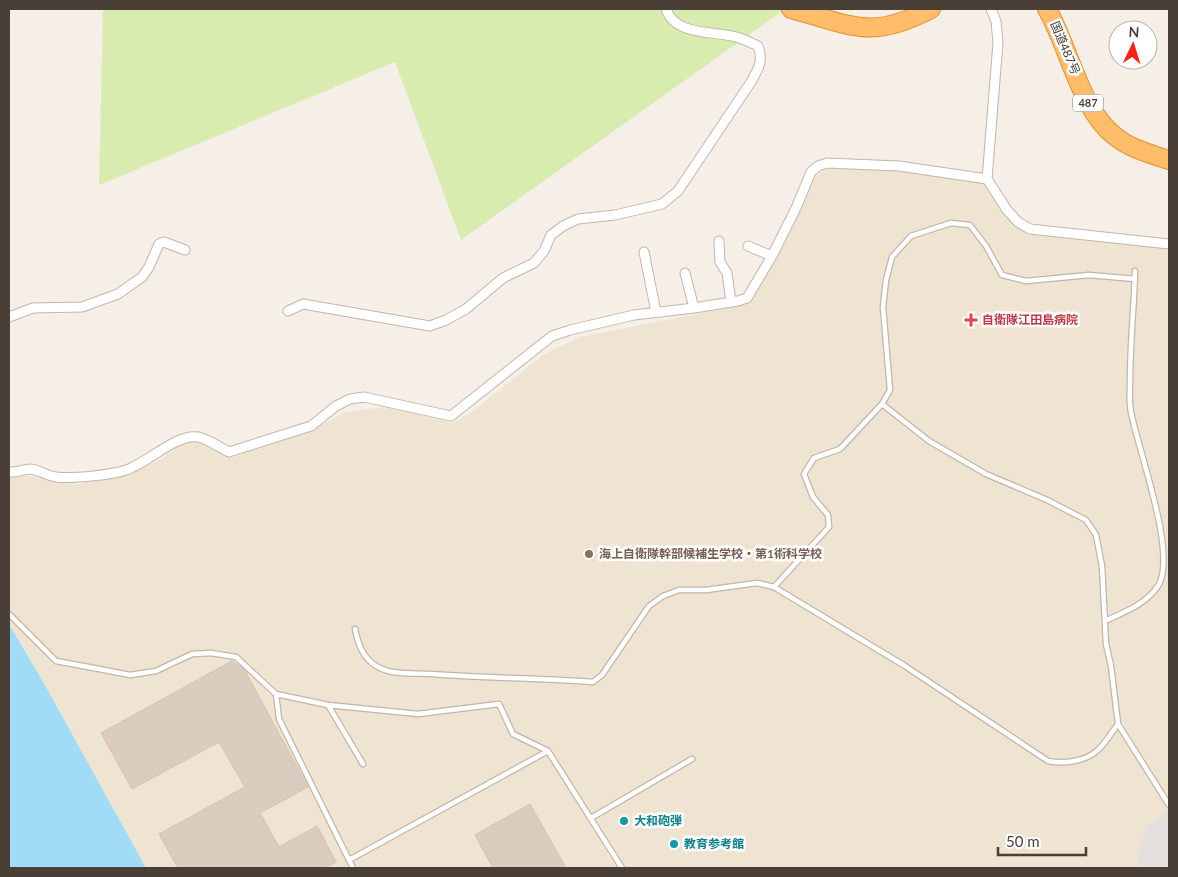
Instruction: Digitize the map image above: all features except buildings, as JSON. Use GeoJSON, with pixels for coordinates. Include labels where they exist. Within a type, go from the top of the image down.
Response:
{"type":"FeatureCollection","features":[{"type":"Feature","properties":{"kind":"highway"},"geometry":{"type":"LineString","coordinates":[[800,10],[845,25],[867,28],[897,24],[932,9]]}},
{"type":"Feature","properties":{"kind":"highway","name":"国道487号"},"geometry":{"type":"LineString","coordinates":[[1047,9],[1056,25],[1090,107],[1098,120],[1115,137],[1131,146],[1169,160]]}},
{"type":"Feature","properties":{"kind":"street"},"geometry":{"type":"LineString","coordinates":[[288,311],[303,304],[430,326],[466,309],[503,278],[534,263],[544,251],[551,235],[563,226],[578,220],[615,215],[662,204],[678,191],[751,82],[760,65],[762,54],[758,46],[748,41],[732,36],[689,30],[676,23],[666,9]]}},
{"type":"Feature","properties":{"kind":"street"},"geometry":{"type":"LineString","coordinates":[[991,9],[996,21],[998,43],[987,179],[1007,210],[1018,222],[1030,229],[1169,244]]}},
{"type":"Feature","properties":{"kind":"street"},"geometry":{"type":"LineString","coordinates":[[9,472],[17,473],[26,469],[36,470],[58,478],[97,475],[126,470],[163,451],[180,439],[191,436],[200,438],[229,452],[311,426],[336,406],[350,399],[364,397],[452,416],[552,336],[634,315],[694,308],[747,298],[772,256],[796,208],[811,172],[818,166],[827,163],[899,166],[987,179]]}},
{"type":"Feature","properties":{"kind":"street"},"geometry":{"type":"LineString","coordinates":[[718,241],[720,262],[727,273],[731,302]]}},
{"type":"Feature","properties":{"kind":"street"},"geometry":{"type":"LineString","coordinates":[[9,317],[33,308],[82,307],[118,294],[142,278],[159,244],[164,242],[185,250]]}},
{"type":"Feature","properties":{"kind":"street"},"geometry":{"type":"LineString","coordinates":[[748,246],[772,256]]}},
{"type":"Feature","properties":{"kind":"street"},"geometry":{"type":"LineString","coordinates":[[644,252],[656,312]]}},
{"type":"Feature","properties":{"kind":"street"},"geometry":{"type":"LineString","coordinates":[[685,273],[694,308]]}},
{"type":"Feature","properties":{"kind":"lane"},"geometry":{"type":"LineString","coordinates":[[774,587],[829,527],[828,515],[813,497],[804,474],[814,458],[840,449],[882,404],[890,390],[883,307],[886,280],[892,257],[911,236],[951,223],[970,225],[986,246],[1002,276],[1026,280],[1089,275],[1135,279]]}},
{"type":"Feature","properties":{"kind":"lane"},"geometry":{"type":"LineString","coordinates":[[1105,621],[1147,599],[1159,584],[1164,564],[1159,517],[1131,411],[1130,355],[1135,271]]}},
{"type":"Feature","properties":{"kind":"lane"},"geometry":{"type":"LineString","coordinates":[[882,404],[929,441],[986,474],[1047,500],[1086,520],[1096,535],[1102,566],[1106,644],[1111,666],[1118,724],[1169,805]]}},
{"type":"Feature","properties":{"kind":"lane"},"geometry":{"type":"LineString","coordinates":[[355,629],[357,642],[365,656],[378,667],[397,672],[592,682],[602,675],[649,606],[664,596],[679,590],[706,590],[757,584],[774,587],[905,666],[1048,761],[1058,763],[1077,761],[1098,750],[1118,724]]}},
{"type":"Feature","properties":{"kind":"lane"},"geometry":{"type":"LineString","coordinates":[[9,614],[56,661],[130,674],[156,672],[192,654],[211,653],[236,657],[276,694],[328,705],[418,714],[499,704],[513,734],[548,751],[622,868]]}},
{"type":"Feature","properties":{"kind":"lane"},"geometry":{"type":"LineString","coordinates":[[276,694],[279,719],[352,868]]}},
{"type":"Feature","properties":{"kind":"lane"},"geometry":{"type":"LineString","coordinates":[[328,705],[362,764]]}},
{"type":"Feature","properties":{"kind":"lane"},"geometry":{"type":"LineString","coordinates":[[348,860],[548,751]]}},
{"type":"Feature","properties":{"kind":"lane"},"geometry":{"type":"LineString","coordinates":[[591,818],[692,759]]}},
{"type":"Feature","properties":{"kind":"shaded area","name":"海上自衛隊幹部候補生学校・第1術科学校"},"geometry":{"type":"Polygon","coordinates":[[[832,167],[901,170],[983,182],[1008,219],[1029,234],[1169,247],[1169,868],[146,868],[9,624],[9,477],[34,476],[52,482],[79,484],[126,475],[163,458],[182,444],[197,442],[231,458],[313,430],[346,412],[386,407],[454,423],[476,409],[543,355],[580,337],[748,304],[786,241],[811,181],[824,169],[832,167]]]}},
{"type":"Feature","properties":{"kind":"shaded area"},"geometry":{"type":"Polygon","coordinates":[[[1168,811],[1169,868],[1138,868],[1139,850],[1146,828],[1168,811]]]}},
{"type":"Feature","properties":{"kind":"green space"},"geometry":{"type":"Polygon","coordinates":[[[103,9],[785,9],[461,240],[395,62],[99,185],[103,9]]]}},
{"type":"Feature","properties":{"kind":"water"},"geometry":{"type":"Polygon","coordinates":[[[9,624],[46,687],[146,868],[9,868],[9,624]]]}},
{"type":"Feature","properties":{"kind":"place","name":"自衛隊江田島病院"},"geometry":{"type":"Point","coordinates":[971,320]}},
{"type":"Feature","properties":{"kind":"place","name":"海上自衛隊幹部候補生学校・第1術科学校"},"geometry":{"type":"Point","coordinates":[589,554]}},
{"type":"Feature","properties":{"kind":"place","name":"大和砲弾"},"geometry":{"type":"Point","coordinates":[624,821]}},
{"type":"Feature","properties":{"kind":"place","name":"教育参考館"},"geometry":{"type":"Point","coordinates":[674,844]}}]}
